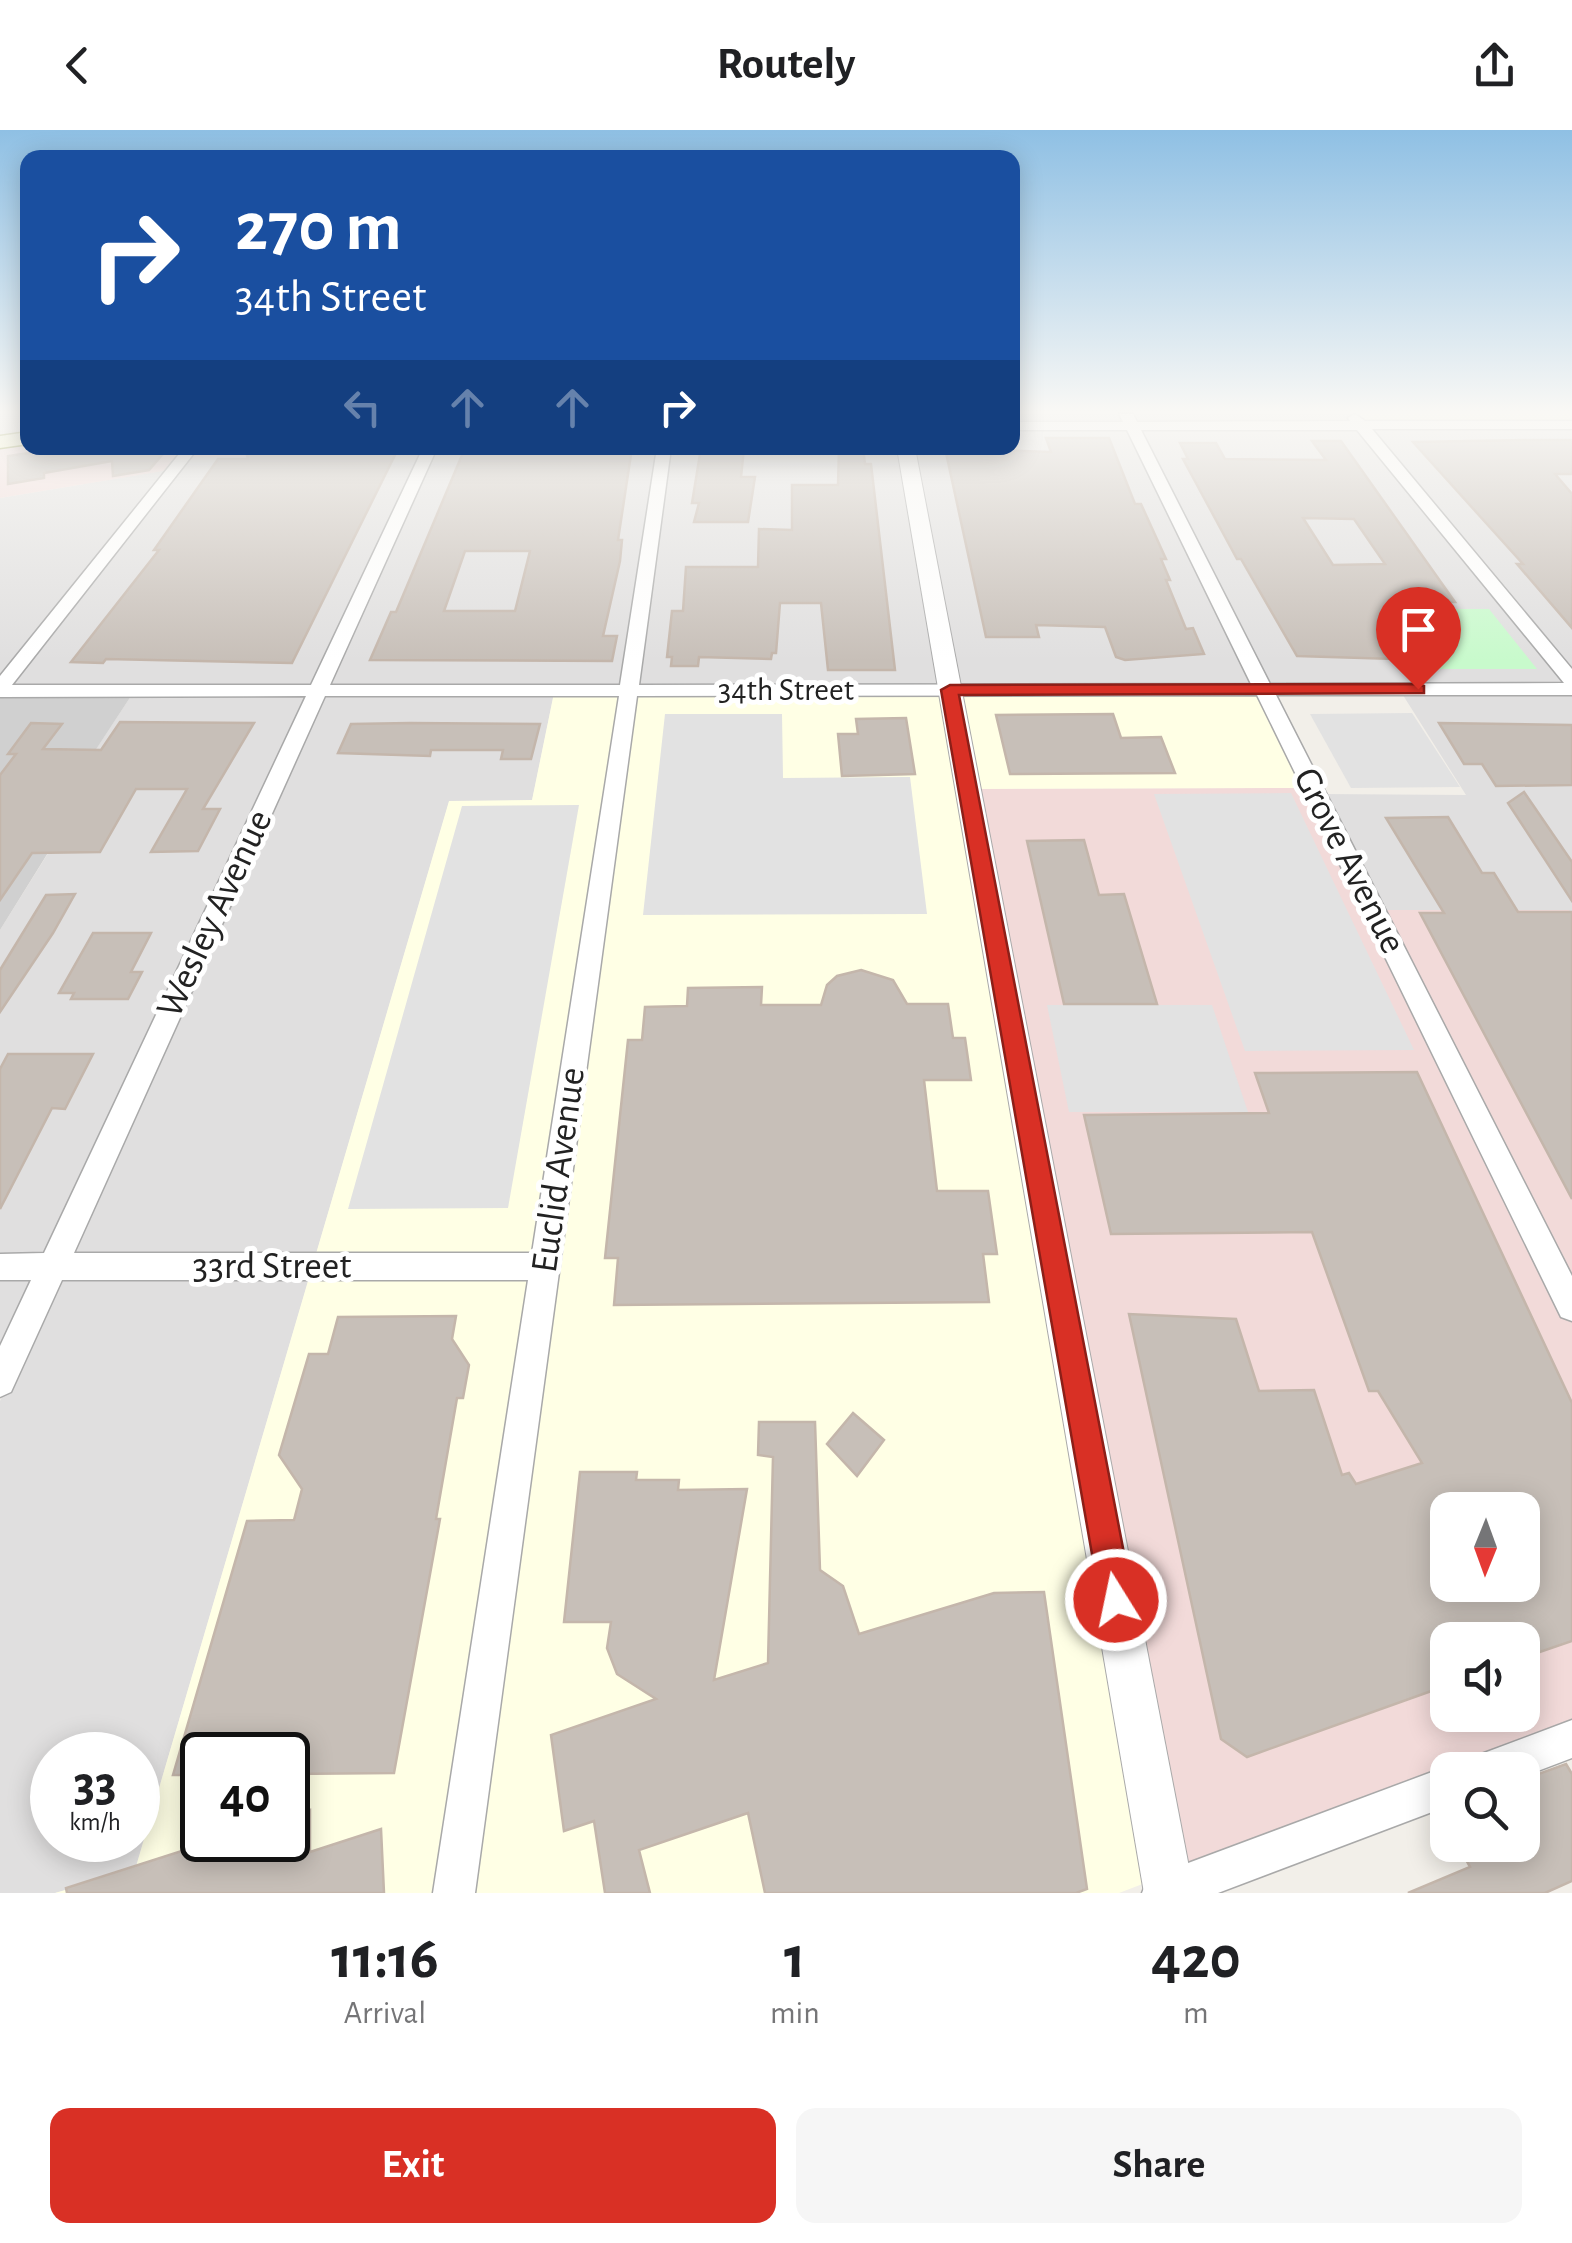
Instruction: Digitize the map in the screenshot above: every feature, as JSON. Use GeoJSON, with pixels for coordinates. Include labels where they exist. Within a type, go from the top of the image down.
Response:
{"type":"FeatureCollection","features":[{"type":"Feature","properties":{"kind":"street"},"geometry":{"type":"LineString","coordinates":[[0,689],[152,496]]}},
{"type":"Feature","properties":{"kind":"street","name":"Wesley Avenue"},"geometry":{"type":"LineString","coordinates":[[0,1381],[408,496]]}},
{"type":"Feature","properties":{"kind":"street","name":"Euclid Avenue"},"geometry":{"type":"LineString","coordinates":[[454,1893],[657,496]]}},
{"type":"Feature","properties":{"kind":"street"},"geometry":{"type":"LineString","coordinates":[[915,496],[1167,1892],[1430,1793]]}},
{"type":"Feature","properties":{"kind":"street","name":"Grove Avenue"},"geometry":{"type":"LineString","coordinates":[[1167,496],[1572,1307]]}},
{"type":"Feature","properties":{"kind":"street"},"geometry":{"type":"LineString","coordinates":[[1420,496],[1572,681]]}},
{"type":"Feature","properties":{"kind":"street","name":"34th Street"},"geometry":{"type":"LineString","coordinates":[[0,689],[1572,689]]}},
{"type":"Feature","properties":{"kind":"street","name":"33rd Street"},"geometry":{"type":"LineString","coordinates":[[0,1267],[545,1266]]}},
{"type":"Feature","properties":{"kind":"street"},"geometry":{"type":"LineString","coordinates":[[1538,1752],[1572,1739]]}},
{"type":"Feature","properties":{"kind":"shaded area"},"geometry":{"type":"Polygon","coordinates":[[[405,496],[316,688],[0,684],[0,498],[405,496]]]}},
{"type":"Feature","properties":{"kind":"shaded area"},"geometry":{"type":"Polygon","coordinates":[[[413,496],[910,496],[943,687],[327,687],[413,496]]]}},
{"type":"Feature","properties":{"kind":"shaded area"},"geometry":{"type":"Polygon","coordinates":[[[922,496],[1572,496],[1572,684],[959,685],[922,496]]]}},
{"type":"Feature","properties":{"kind":"shaded area"},"geometry":{"type":"Polygon","coordinates":[[[1260,691],[1308,788],[973,789],[1153,1880],[1119,1893],[55,1893],[135,1870],[137,1862],[160,1862],[160,1785],[449,801],[532,800],[554,693],[1260,691]]]}},
{"type":"Feature","properties":{"kind":"shaded area"},"geometry":{"type":"Polygon","coordinates":[[[1401,692],[1572,692],[1572,915],[1568,910],[1378,910],[1321,794],[1466,795],[1401,692]]]}},
{"type":"Feature","properties":{"kind":"shaded area"},"geometry":{"type":"Polygon","coordinates":[[[133,693],[312,693],[49,1262],[0,1262],[0,930],[87,791],[69,790],[133,693]]]}},
{"type":"Feature","properties":{"kind":"shaded area"},"geometry":{"type":"Polygon","coordinates":[[[133,693],[70,789],[87,790],[0,930],[0,695],[133,693]]]}},
{"type":"Feature","properties":{"kind":"shaded area"},"geometry":{"type":"Polygon","coordinates":[[[323,693],[554,693],[532,801],[449,802],[160,1785],[160,1732],[30,1732],[30,1862],[137,1862],[135,1870],[55,1893],[0,1893],[0,1401],[323,693]]]}},
{"type":"Feature","properties":{"kind":"shaded area"},"geometry":{"type":"Polygon","coordinates":[[[1412,713],[1460,787],[1351,788],[1310,714],[1412,713]]]}},
{"type":"Feature","properties":{"kind":"shaded area"},"geometry":{"type":"Polygon","coordinates":[[[665,714],[782,714],[783,778],[910,777],[927,914],[643,915],[665,714]]]}},
{"type":"Feature","properties":{"kind":"shaded area"},"geometry":{"type":"Polygon","coordinates":[[[1308,788],[1572,1321],[1572,1726],[1502,1752],[1430,1752],[1430,1779],[1176,1874],[973,789],[1308,788]]]}},
{"type":"Feature","properties":{"kind":"shaded area"},"geometry":{"type":"Polygon","coordinates":[[[1291,793],[1414,1050],[1245,1051],[1154,794],[1291,793]]]}},
{"type":"Feature","properties":{"kind":"shaded area"},"geometry":{"type":"Polygon","coordinates":[[[579,805],[508,1208],[348,1209],[462,806],[579,805]]]}},
{"type":"Feature","properties":{"kind":"shaded area"},"geometry":{"type":"Polygon","coordinates":[[[1378,910],[1569,910],[1572,915],[1572,1294],[1378,910]]]}},
{"type":"Feature","properties":{"kind":"shaded area"},"geometry":{"type":"Polygon","coordinates":[[[1047,1005],[1212,1005],[1248,1112],[1069,1112],[1047,1005]]]}},
{"type":"Feature","properties":{"kind":"shaded area"},"geometry":{"type":"Polygon","coordinates":[[[0,1273],[42,1273],[0,1362],[0,1273]]]}},
{"type":"Feature","properties":{"kind":"green space"},"geometry":{"type":"Polygon","coordinates":[[[1391,609],[1489,609],[1537,669],[1429,669],[1391,609]]]}},
{"type":"Feature","properties":{"kind":"building"},"geometry":{"type":"Polygon","coordinates":[[[192,496],[375,496],[292,663],[106,659],[103,663],[71,662],[159,550],[154,550],[192,496]]]}},
{"type":"Feature","properties":{"kind":"building"},"geometry":{"type":"Polygon","coordinates":[[[445,496],[625,496],[618,540],[622,540],[620,561],[603,636],[617,636],[612,661],[370,660],[391,612],[396,612],[445,496]],[[465,551],[444,611],[515,611],[530,551],[465,551]]]}},
{"type":"Feature","properties":{"kind":"building"},"geometry":{"type":"Polygon","coordinates":[[[693,496],[752,496],[748,522],[694,522],[699,503],[692,503],[693,496]]]}},
{"type":"Feature","properties":{"kind":"building"},"geometry":{"type":"Polygon","coordinates":[[[792,496],[875,496],[895,670],[828,670],[821,603],[780,603],[776,653],[772,653],[771,659],[699,657],[698,666],[671,666],[672,657],[667,657],[672,611],[683,611],[686,567],[758,567],[759,529],[792,530],[792,496]]]}},
{"type":"Feature","properties":{"kind":"building"},"geometry":{"type":"Polygon","coordinates":[[[955,496],[1132,496],[1135,504],[1141,504],[1166,559],[1161,559],[1170,580],[1166,580],[1186,629],[1193,628],[1204,654],[1125,660],[1116,657],[1105,627],[1036,625],[1039,637],[986,637],[955,496]]]}},
{"type":"Feature","properties":{"kind":"building"},"geometry":{"type":"Polygon","coordinates":[[[1203,496],[1380,496],[1455,602],[1418,602],[1428,618],[1396,617],[1426,660],[1297,656],[1241,559],[1237,559],[1203,496]],[[1303,518],[1333,565],[1385,564],[1354,519],[1303,518]]]}},
{"type":"Feature","properties":{"kind":"building"},"geometry":{"type":"Polygon","coordinates":[[[1462,496],[1572,496],[1572,628],[1517,564],[1523,564],[1462,496]]]}},
{"type":"Feature","properties":{"kind":"building"},"geometry":{"type":"Polygon","coordinates":[[[1113,714],[1121,738],[1161,737],[1175,773],[1010,774],[996,715],[1113,714]]]}},
{"type":"Feature","properties":{"kind":"building"},"geometry":{"type":"Polygon","coordinates":[[[906,718],[915,774],[842,776],[838,734],[858,734],[856,719],[906,718]]]}},
{"type":"Feature","properties":{"kind":"building"},"geometry":{"type":"Polygon","coordinates":[[[120,722],[254,723],[203,809],[220,809],[198,851],[151,852],[187,789],[136,789],[100,852],[32,853],[0,900],[0,775],[16,754],[8,754],[31,723],[62,724],[43,749],[101,750],[120,722]]]}},
{"type":"Feature","properties":{"kind":"building"},"geometry":{"type":"Polygon","coordinates":[[[1439,723],[1572,725],[1572,785],[1496,786],[1482,764],[1464,764],[1439,723]]]}},
{"type":"Feature","properties":{"kind":"building"},"geometry":{"type":"Polygon","coordinates":[[[351,724],[540,724],[531,759],[501,759],[503,750],[431,750],[430,756],[338,753],[351,724]]]}},
{"type":"Feature","properties":{"kind":"building"},"geometry":{"type":"Polygon","coordinates":[[[1524,792],[1572,862],[1572,901],[1508,803],[1524,792]]]}},
{"type":"Feature","properties":{"kind":"building"},"geometry":{"type":"Polygon","coordinates":[[[1448,817],[1482,873],[1494,873],[1518,912],[1572,912],[1572,1199],[1420,913],[1444,913],[1386,818],[1448,817]]]}},
{"type":"Feature","properties":{"kind":"building"},"geometry":{"type":"Polygon","coordinates":[[[1084,840],[1099,895],[1124,894],[1157,1004],[1064,1004],[1027,841],[1084,840]]]}},
{"type":"Feature","properties":{"kind":"building"},"geometry":{"type":"Polygon","coordinates":[[[75,894],[0,1012],[0,970],[46,895],[75,894]]]}},
{"type":"Feature","properties":{"kind":"building"},"geometry":{"type":"Polygon","coordinates":[[[93,933],[151,933],[131,972],[142,972],[128,999],[71,999],[74,993],[59,993],[93,933]]]}},
{"type":"Feature","properties":{"kind":"building"},"geometry":{"type":"Polygon","coordinates":[[[861,970],[893,980],[907,1004],[948,1004],[953,1038],[965,1038],[971,1080],[924,1080],[937,1191],[988,1191],[997,1254],[983,1254],[989,1302],[614,1305],[618,1258],[605,1258],[628,1040],[642,1040],[645,1007],[687,1006],[688,988],[762,987],[761,1005],[821,1005],[827,985],[837,976],[861,970]]]}},
{"type":"Feature","properties":{"kind":"building"},"geometry":{"type":"Polygon","coordinates":[[[8,1054],[93,1054],[65,1109],[52,1108],[0,1209],[0,1069],[8,1054]]]}},
{"type":"Feature","properties":{"kind":"building"},"geometry":{"type":"Polygon","coordinates":[[[1417,1072],[1572,1403],[1572,1641],[1540,1652],[1540,1622],[1430,1622],[1430,1691],[1247,1757],[1221,1739],[1129,1314],[1236,1319],[1259,1391],[1314,1390],[1342,1475],[1349,1473],[1356,1484],[1422,1463],[1378,1391],[1369,1391],[1312,1232],[1111,1234],[1084,1115],[1269,1113],[1255,1073],[1417,1072]]]}},
{"type":"Feature","properties":{"kind":"building"},"geometry":{"type":"Polygon","coordinates":[[[456,1316],[452,1339],[469,1365],[463,1398],[457,1398],[436,1519],[440,1519],[394,1773],[310,1774],[310,1732],[186,1732],[247,1521],[294,1520],[302,1489],[279,1455],[309,1354],[328,1354],[338,1317],[456,1316]]]}},
{"type":"Feature","properties":{"kind":"building"},"geometry":{"type":"Polygon","coordinates":[[[853,1413],[884,1440],[857,1476],[827,1444],[853,1413]]]}},
{"type":"Feature","properties":{"kind":"building"},"geometry":{"type":"Polygon","coordinates":[[[759,1422],[815,1422],[820,1570],[843,1586],[859,1634],[994,1593],[1044,1592],[1087,1889],[1076,1893],[765,1893],[748,1813],[639,1850],[650,1893],[605,1893],[594,1821],[564,1831],[551,1735],[656,1699],[617,1674],[607,1648],[611,1622],[564,1622],[580,1472],[637,1472],[636,1480],[679,1480],[678,1490],[747,1489],[714,1680],[768,1663],[773,1457],[758,1455],[759,1422]]]}},
{"type":"Feature","properties":{"kind":"building"},"geometry":{"type":"Polygon","coordinates":[[[180,1751],[180,1775],[173,1775],[180,1751]]]}},
{"type":"Feature","properties":{"kind":"building"},"geometry":{"type":"Polygon","coordinates":[[[1566,1764],[1572,1774],[1572,1881],[1545,1893],[1408,1893],[1470,1867],[1467,1862],[1540,1862],[1540,1773],[1566,1764]]]}},
{"type":"Feature","properties":{"kind":"building"},"geometry":{"type":"Polygon","coordinates":[[[381,1829],[384,1893],[67,1893],[66,1888],[147,1862],[160,1862],[160,1858],[180,1852],[180,1862],[310,1862],[310,1852],[381,1829]]]}},
{"type":"Feature","properties":{"kind":"route"},"geometry":{"type":"LineString","coordinates":[[1116,1600],[950,690],[1418,689]]}}]}
